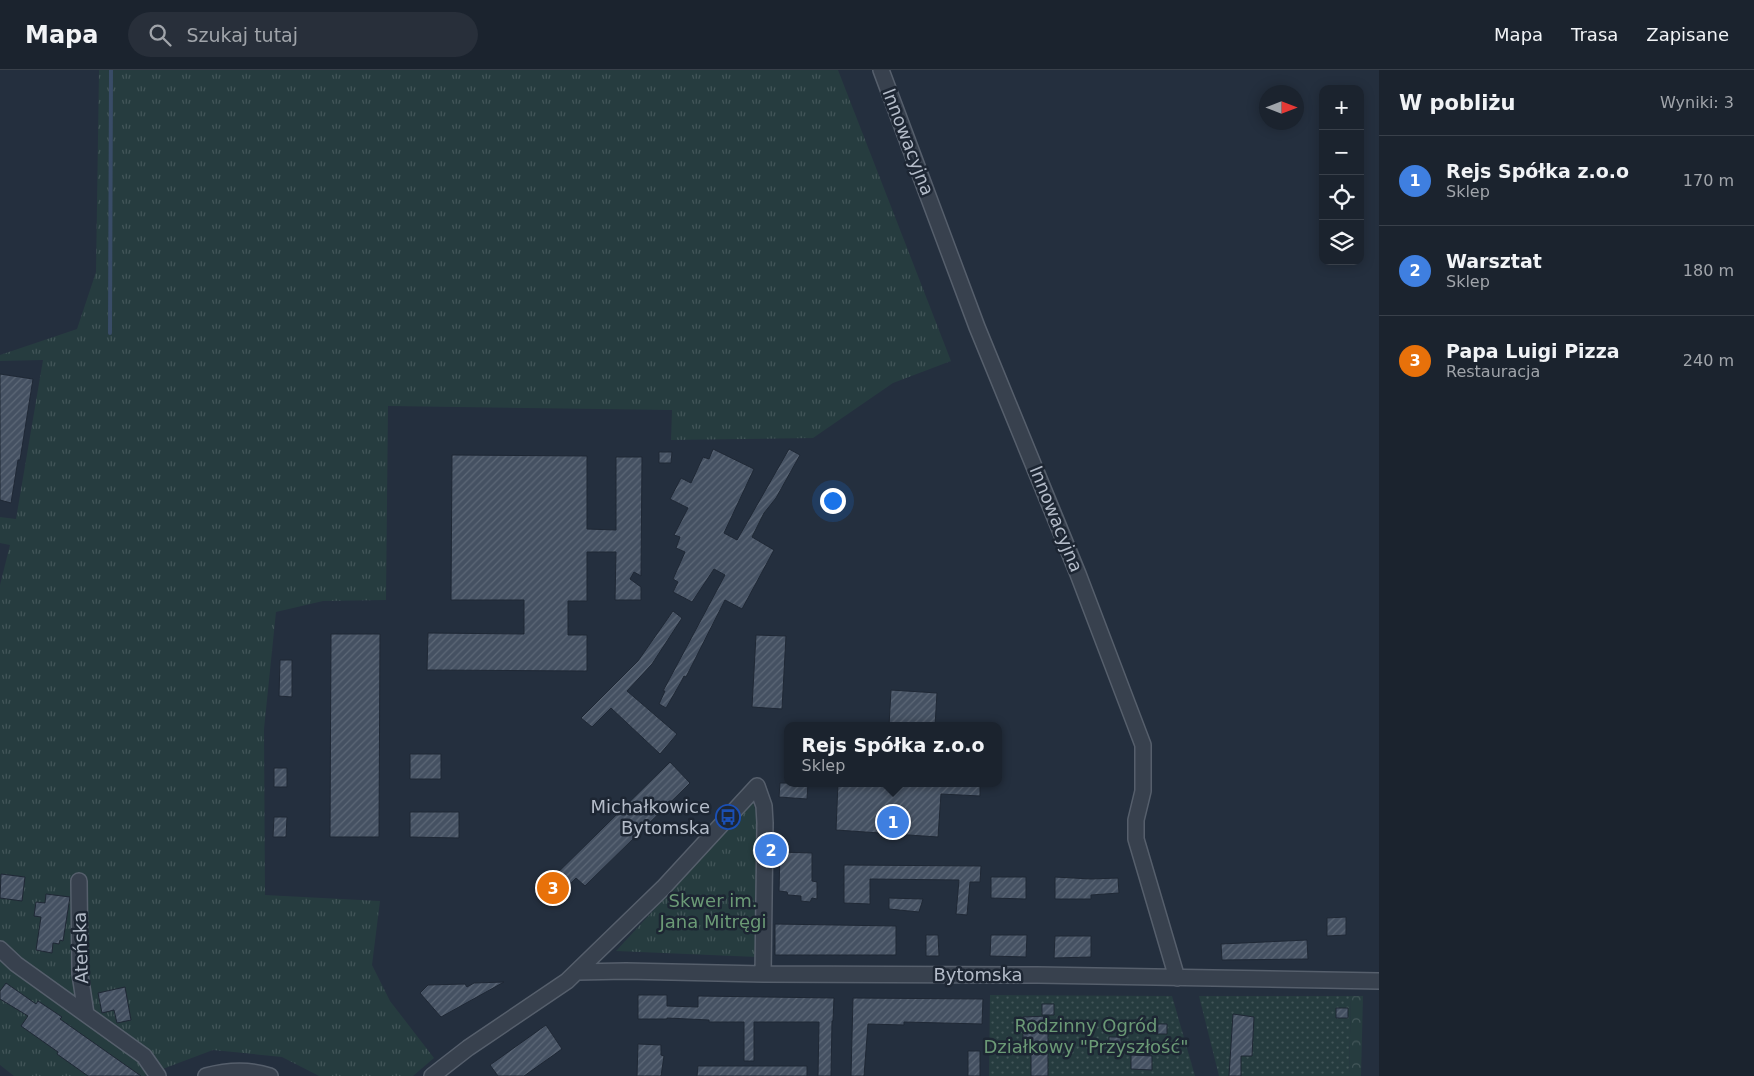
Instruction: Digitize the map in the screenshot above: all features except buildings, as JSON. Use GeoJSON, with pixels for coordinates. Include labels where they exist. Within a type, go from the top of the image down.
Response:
{"type":"FeatureCollection","features":[{"type":"Feature","properties":{"kind":"street","name":"Innowacyjna"},"geometry":{"type":"LineString","coordinates":[[881,70],[978,327],[1078,574],[1143,745],[1143,791],[1136,820],[1136,839],[1177,978]]}},
{"type":"Feature","properties":{"kind":"street"},"geometry":{"type":"LineString","coordinates":[[432,1076],[468,1048],[567,981],[663,888],[757,786],[764,806],[765,823],[763,974]]}},
{"type":"Feature","properties":{"kind":"street","name":"Ateńska"},"geometry":{"type":"LineString","coordinates":[[79,881],[80,974],[86,1014]]}},
{"type":"Feature","properties":{"kind":"street","name":"Ateńska"},"geometry":{"type":"LineString","coordinates":[[0,949],[16,964],[144,1056],[158,1076]]}},
{"type":"Feature","properties":{"kind":"street","name":"Bytomska"},"geometry":{"type":"LineString","coordinates":[[577,972],[626,971],[1379,982]]}},
{"type":"Feature","properties":{"kind":"street"},"geometry":{"type":"LineString","coordinates":[[206,1076],[228,1071],[240,1071],[270,1076]]}},
{"type":"Feature","properties":{"kind":"green space"},"geometry":{"type":"Polygon","coordinates":[[[99,70],[838,70],[951,361],[893,383],[813,438],[671,440],[672,410],[388,406],[386,600],[323,601],[276,612],[264,729],[265,895],[380,901],[372,965],[390,1001],[434,1058],[413,1076],[319,1076],[282,1057],[213,1050],[144,1076],[14,1076],[0,1065],[0,585],[10,545],[0,543],[0,517],[16,519],[43,360],[0,361],[0,355],[77,329],[96,272],[99,70]]]}},
{"type":"Feature","properties":{"kind":"green space","name":"Skwer im. Jana Mitręgi"},"geometry":{"type":"Polygon","coordinates":[[[753,802],[757,816],[757,957],[616,951],[753,802]]]}},
{"type":"Feature","properties":{"kind":"green space","name":"Rodzinny Ogród Działkowy \"Przyszłość\""},"geometry":{"type":"Polygon","coordinates":[[[990,995],[1172,996],[1195,1076],[989,1076],[990,995]]]}},
{"type":"Feature","properties":{"kind":"green space","name":"Rodzinny Ogród Działkowy \"Przyszłość\""},"geometry":{"type":"Polygon","coordinates":[[[1199,996],[1351,996],[1349,1076],[1219,1076],[1199,996]]]}},
{"type":"Feature","properties":{"kind":"green space"},"geometry":{"type":"Polygon","coordinates":[[[1351,996],[1363,996],[1361,1076],[1349,1076],[1351,996]]]}},
{"type":"Feature","properties":{"kind":"waterway"},"geometry":{"type":"LineString","coordinates":[[110,333],[111,70]]}},
{"type":"Feature","properties":{"kind":"place","name":"Michałkowice Bytomska"},"geometry":{"type":"Point","coordinates":[728,817]}},
{"type":"Feature","properties":{"kind":"place","name":"Rejs Spółka z.o.o"},"geometry":{"type":"Point","coordinates":[893,822]}},
{"type":"Feature","properties":{"kind":"place","name":"Warsztat"},"geometry":{"type":"Point","coordinates":[771,850]}},
{"type":"Feature","properties":{"kind":"place","name":"Papa Luigi Pizza"},"geometry":{"type":"Point","coordinates":[553,888]}}]}
